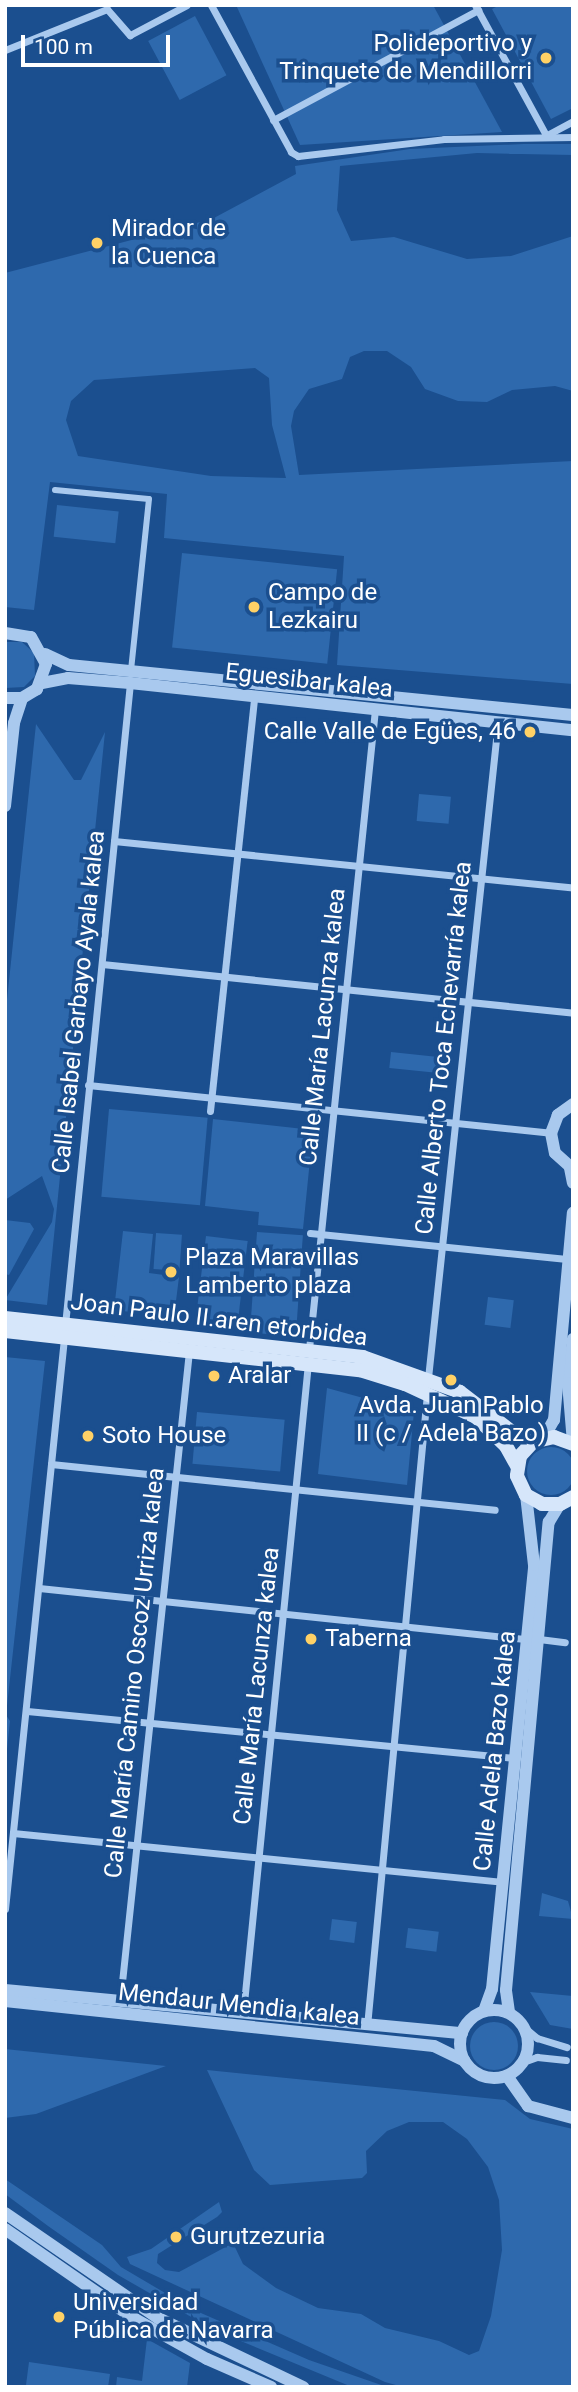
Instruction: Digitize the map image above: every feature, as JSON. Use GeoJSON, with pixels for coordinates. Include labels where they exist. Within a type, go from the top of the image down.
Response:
{"type":"FeatureCollection","features":[{"type":"Feature","properties":{"kind":"main road","name":"Joan Paulo II.aren etorbidea"},"geometry":{"type":"LineString","coordinates":[[5,1318],[65,1331],[189,1351],[363,1357],[428,1386],[487,1426],[517,1466],[526,1495]]}},
{"type":"Feature","properties":{"kind":"main road","name":"Joan Paulo II.aren etorbidea"},"geometry":{"type":"LineString","coordinates":[[5,1331],[65,1331],[308,1356]]}},
{"type":"Feature","properties":{"kind":"main road","name":"Joan Paulo II.aren etorbidea"},"geometry":{"type":"LineString","coordinates":[[428,1386],[460,1392],[516,1435],[573,1444]]}},
{"type":"Feature","properties":{"kind":"main road"},"geometry":{"type":"LineString","coordinates":[[517,1466],[538,1440]]}},
{"type":"Feature","properties":{"kind":"main road"},"geometry":{"type":"LineString","coordinates":[[526,1495],[542,1504],[569,1501]]}},
{"type":"Feature","properties":{"kind":"street"},"geometry":{"type":"LineString","coordinates":[[5,50],[107,9],[130,35],[187,5]]}},
{"type":"Feature","properties":{"kind":"street"},"geometry":{"type":"LineString","coordinates":[[211,5],[291,152],[298,156],[385,144],[547,135],[573,137]]}},
{"type":"Feature","properties":{"kind":"street"},"geometry":{"type":"LineString","coordinates":[[273,120],[487,5]]}},
{"type":"Feature","properties":{"kind":"street"},"geometry":{"type":"LineString","coordinates":[[477,8],[547,135]]}},
{"type":"Feature","properties":{"kind":"street"},"geometry":{"type":"LineString","coordinates":[[547,135],[573,121]]}},
{"type":"Feature","properties":{"kind":"street"},"geometry":{"type":"LineString","coordinates":[[55,489],[149,499],[131,677]]}},
{"type":"Feature","properties":{"kind":"street","name":"Eguesibar kalea"},"geometry":{"type":"LineString","coordinates":[[5,633],[31,637],[45,654],[69,665],[131,677],[254,697],[573,730]]}},
{"type":"Feature","properties":{"kind":"street"},"geometry":{"type":"LineString","coordinates":[[5,806],[14,723],[22,698],[42,682],[45,654]]}},
{"type":"Feature","properties":{"kind":"street","name":"Eguesibar kalea"},"geometry":{"type":"LineString","coordinates":[[42,682],[68,678],[131,677],[573,715]]}},
{"type":"Feature","properties":{"kind":"street","name":"Calle Isabel Garbayo Ayala kalea"},"geometry":{"type":"LineString","coordinates":[[5,1909],[131,677]]}},
{"type":"Feature","properties":{"kind":"street"},"geometry":{"type":"LineString","coordinates":[[210,1111],[254,697]]}},
{"type":"Feature","properties":{"kind":"street"},"geometry":{"type":"LineString","coordinates":[[5,698],[22,698]]}},
{"type":"Feature","properties":{"kind":"street","name":"Calle María Lacunza kalea"},"geometry":{"type":"LineString","coordinates":[[243,2014],[375,709]]}},
{"type":"Feature","properties":{"kind":"street","name":"Calle Alberto Toca Echevarría kalea"},"geometry":{"type":"LineString","coordinates":[[367,2026],[416,1503],[498,721]]}},
{"type":"Feature","properties":{"kind":"street"},"geometry":{"type":"LineString","coordinates":[[114,841],[573,888]]}},
{"type":"Feature","properties":{"kind":"street"},"geometry":{"type":"LineString","coordinates":[[102,964],[573,1013]]}},
{"type":"Feature","properties":{"kind":"street"},"geometry":{"type":"LineString","coordinates":[[88,1085],[551,1133]]}},
{"type":"Feature","properties":{"kind":"street"},"geometry":{"type":"LineString","coordinates":[[573,1104],[558,1115],[551,1133],[555,1153],[571,1168],[573,1183]]}},
{"type":"Feature","properties":{"kind":"street"},"geometry":{"type":"LineString","coordinates":[[538,1440],[554,1420],[573,1213]]}},
{"type":"Feature","properties":{"kind":"street"},"geometry":{"type":"LineString","coordinates":[[310,1233],[567,1259]]}},
{"type":"Feature","properties":{"kind":"street"},"geometry":{"type":"LineString","coordinates":[[573,1339],[568,1383],[573,1444]]}},
{"type":"Feature","properties":{"kind":"street","name":"Calle María Camino Oscoz Urriza kalea"},"geometry":{"type":"LineString","coordinates":[[120,2001],[189,1351]]}},
{"type":"Feature","properties":{"kind":"street"},"geometry":{"type":"LineString","coordinates":[[51,1464],[495,1510]]}},
{"type":"Feature","properties":{"kind":"street","name":"Calle Adela Bazo kalea"},"geometry":{"type":"LineString","coordinates":[[509,2012],[506,1990],[533,1639],[534,1566],[526,1495]]}},
{"type":"Feature","properties":{"kind":"street","name":"Calle Adela Bazo kalea"},"geometry":{"type":"LineString","coordinates":[[484,2011],[492,1989],[517,1758],[549,1522],[569,1501]]}},
{"type":"Feature","properties":{"kind":"street"},"geometry":{"type":"LineString","coordinates":[[38,1588],[565,1642]]}},
{"type":"Feature","properties":{"kind":"street"},"geometry":{"type":"LineString","coordinates":[[27,1711],[517,1758]]}},
{"type":"Feature","properties":{"kind":"street"},"geometry":{"type":"LineString","coordinates":[[13,1833],[503,1882]]}},
{"type":"Feature","properties":{"kind":"street","name":"Mendaur Mendia kalea"},"geometry":{"type":"LineString","coordinates":[[5,1990],[461,2033]]}},
{"type":"Feature","properties":{"kind":"street","name":"Mendaur Mendia kalea"},"geometry":{"type":"LineString","coordinates":[[5,2001],[434,2046],[465,2061]]}},
{"type":"Feature","properties":{"kind":"street"},"geometry":{"type":"LineString","coordinates":[[566,2060],[537,2057],[523,2062],[507,2076],[479,2074],[465,2061],[461,2033],[474,2015],[484,2011],[509,2012],[537,2038],[567,2047]]}},
{"type":"Feature","properties":{"kind":"street"},"geometry":{"type":"LineString","coordinates":[[523,2062],[529,2045],[525,2028]]}},
{"type":"Feature","properties":{"kind":"street"},"geometry":{"type":"LineString","coordinates":[[507,2076],[528,2106],[573,2118]]}},
{"type":"Feature","properties":{"kind":"street"},"geometry":{"type":"LineString","coordinates":[[5,2213],[158,2318],[303,2387]]}},
{"type":"Feature","properties":{"kind":"street"},"geometry":{"type":"LineString","coordinates":[[5,2229],[135,2319],[207,2359],[271,2387]]}},
{"type":"Feature","properties":{"kind":"shaded area"},"geometry":{"type":"Polygon","coordinates":[[[236,5],[433,5],[502,132],[300,145],[236,5]]]}},
{"type":"Feature","properties":{"kind":"shaded area","name":"Polideportivo y Trinquete de Mendillorri"},"geometry":{"type":"Polygon","coordinates":[[[500,5],[573,5],[573,108],[551,119],[492,9],[500,5]]]}},
{"type":"Feature","properties":{"kind":"shaded area"},"geometry":{"type":"Polygon","coordinates":[[[195,16],[226,75],[180,100],[148,41],[195,16]]]}},
{"type":"Feature","properties":{"kind":"shaded area"},"geometry":{"type":"Polygon","coordinates":[[[573,144],[573,155],[477,153],[340,166],[337,210],[351,241],[394,237],[467,259],[511,256],[573,236],[573,391],[555,386],[512,390],[487,402],[458,401],[425,389],[411,367],[387,351],[364,351],[350,357],[342,379],[309,389],[294,411],[291,426],[299,475],[573,461],[573,684],[337,665],[344,556],[164,538],[167,494],[50,482],[34,610],[5,607],[5,273],[212,219],[296,174],[295,166],[410,149],[573,144]],[[255,368],[94,380],[71,401],[66,420],[78,456],[211,476],[286,478],[272,425],[269,378],[255,368]]]}},
{"type":"Feature","properties":{"kind":"shaded area"},"geometry":{"type":"Polygon","coordinates":[[[57,505],[119,511],[115,543],[54,537],[57,505]]]}},
{"type":"Feature","properties":{"kind":"shaded area","name":"Campo de Lezkairu"},"geometry":{"type":"Polygon","coordinates":[[[182,553],[337,569],[327,664],[172,647],[182,553]]]}},
{"type":"Feature","properties":{"kind":"shaded area"},"geometry":{"type":"Polygon","coordinates":[[[5,642],[22,642],[34,653],[35,676],[24,687],[5,688],[5,642]]]}},
{"type":"Feature","properties":{"kind":"shaded area"},"geometry":{"type":"Polygon","coordinates":[[[36,724],[74,780],[81,780],[105,732],[47,1305],[5,1300],[52,1222],[54,1209],[42,1176],[5,1200],[5,1019],[36,724]]]}},
{"type":"Feature","properties":{"kind":"shaded area"},"geometry":{"type":"Polygon","coordinates":[[[419,794],[451,797],[449,824],[417,821],[419,794]]]}},
{"type":"Feature","properties":{"kind":"shaded area"},"geometry":{"type":"Polygon","coordinates":[[[391,1052],[448,1058],[446,1074],[389,1068],[391,1052]]]}},
{"type":"Feature","properties":{"kind":"shaded area"},"geometry":{"type":"Polygon","coordinates":[[[109,1109],[208,1118],[200,1205],[101,1197],[109,1109]]]}},
{"type":"Feature","properties":{"kind":"shaded area"},"geometry":{"type":"Polygon","coordinates":[[[213,1119],[313,1130],[303,1229],[258,1225],[259,1212],[205,1206],[213,1119]]]}},
{"type":"Feature","properties":{"kind":"shaded area"},"geometry":{"type":"Polygon","coordinates":[[[5,1220],[30,1223],[34,1229],[9,1275],[5,1274],[5,1220]]]}},
{"type":"Feature","properties":{"kind":"shaded area"},"geometry":{"type":"Polygon","coordinates":[[[123,1231],[153,1234],[149,1273],[179,1277],[174,1317],[114,1310],[123,1231]]]}},
{"type":"Feature","properties":{"kind":"shaded area"},"geometry":{"type":"Polygon","coordinates":[[[257,1232],[303,1235],[296,1336],[250,1333],[257,1232]]]}},
{"type":"Feature","properties":{"kind":"shaded area"},"geometry":{"type":"Polygon","coordinates":[[[156,1233],[182,1235],[179,1271],[153,1269],[156,1233]]]}},
{"type":"Feature","properties":{"kind":"shaded area"},"geometry":{"type":"Polygon","coordinates":[[[206,1236],[248,1241],[238,1323],[196,1317],[206,1236]]]}},
{"type":"Feature","properties":{"kind":"shaded area"},"geometry":{"type":"Polygon","coordinates":[[[488,1297],[514,1300],[510,1328],[485,1325],[488,1297]]]}},
{"type":"Feature","properties":{"kind":"shaded area"},"geometry":{"type":"Polygon","coordinates":[[[5,1357],[45,1361],[6,1715],[10,1721],[5,1768],[5,1357]]]}},
{"type":"Feature","properties":{"kind":"shaded area"},"geometry":{"type":"Polygon","coordinates":[[[327,1388],[414,1412],[407,1485],[318,1474],[327,1388]]]}},
{"type":"Feature","properties":{"kind":"shaded area"},"geometry":{"type":"Polygon","coordinates":[[[197,1412],[285,1420],[280,1471],[192,1464],[197,1412]]]}},
{"type":"Feature","properties":{"kind":"shaded area"},"geometry":{"type":"Polygon","coordinates":[[[551,1447],[568,1454],[575,1471],[568,1488],[551,1495],[534,1488],[527,1471],[534,1454],[551,1447]]]}},
{"type":"Feature","properties":{"kind":"shaded area"},"geometry":{"type":"Polygon","coordinates":[[[542,1893],[568,1901],[573,1919],[539,1916],[542,1893]]]}},
{"type":"Feature","properties":{"kind":"shaded area"},"geometry":{"type":"Polygon","coordinates":[[[332,1919],[357,1922],[354,1943],[329,1940],[332,1919]]]}},
{"type":"Feature","properties":{"kind":"shaded area"},"geometry":{"type":"Polygon","coordinates":[[[408,1928],[439,1932],[436,1952],[406,1948],[408,1928]]]}},
{"type":"Feature","properties":{"kind":"shaded area"},"geometry":{"type":"Polygon","coordinates":[[[530,1992],[573,1996],[573,2029],[550,2025],[530,1992]]]}},
{"type":"Feature","properties":{"kind":"shaded area"},"geometry":{"type":"Polygon","coordinates":[[[494,2022],[511,2029],[518,2046],[511,2063],[494,2070],[477,2063],[470,2046],[477,2029],[494,2022]]]}},
{"type":"Feature","properties":{"kind":"shaded area"},"geometry":{"type":"Polygon","coordinates":[[[5,2049],[166,2066],[36,2114],[5,2118],[5,2049]]]}},
{"type":"Feature","properties":{"kind":"shaded area"},"geometry":{"type":"Polygon","coordinates":[[[207,2070],[505,2100],[530,2119],[573,2129],[573,2387],[403,2387],[385,2382],[130,2264],[127,2257],[151,2249],[219,2202],[222,2212],[217,2217],[158,2254],[157,2263],[165,2270],[179,2272],[233,2243],[243,2264],[276,2288],[318,2308],[361,2314],[385,2328],[439,2341],[469,2355],[479,2351],[491,2316],[502,2250],[499,2200],[488,2167],[467,2139],[443,2122],[409,2122],[387,2131],[366,2151],[367,2173],[362,2178],[270,2185],[254,2170],[207,2070]]]}},
{"type":"Feature","properties":{"kind":"shaded area"},"geometry":{"type":"Polygon","coordinates":[[[5,2179],[102,2245],[121,2267],[194,2310],[309,2360],[387,2387],[352,2387],[214,2330],[118,2275],[48,2226],[5,2194],[5,2179]]]}},
{"type":"Feature","properties":{"kind":"shaded area"},"geometry":{"type":"Polygon","coordinates":[[[147,2339],[190,2363],[187,2387],[116,2387],[117,2377],[142,2381],[147,2339]]]}},
{"type":"Feature","properties":{"kind":"shaded area"},"geometry":{"type":"Polygon","coordinates":[[[29,2362],[110,2374],[108,2387],[26,2385],[29,2362]]]}},
{"type":"Feature","properties":{"kind":"place","name":"Polideportivo y Trinquete de Mendillorri"},"geometry":{"type":"Point","coordinates":[546,58]}},
{"type":"Feature","properties":{"kind":"place","name":"Mirador de la Cuenca"},"geometry":{"type":"Point","coordinates":[97,243]}},
{"type":"Feature","properties":{"kind":"place","name":"Campo de Lezkairu"},"geometry":{"type":"Point","coordinates":[254,607]}},
{"type":"Feature","properties":{"kind":"place","name":"Calle Valle de Egües, 46"},"geometry":{"type":"Point","coordinates":[530,732]}},
{"type":"Feature","properties":{"kind":"place","name":"Plaza Maravillas Lamberto plaza"},"geometry":{"type":"Point","coordinates":[171,1272]}},
{"type":"Feature","properties":{"kind":"place","name":"Aralar"},"geometry":{"type":"Point","coordinates":[214,1376]}},
{"type":"Feature","properties":{"kind":"place","name":"Avda. Juan Pablo II (c / Adela Bazo)"},"geometry":{"type":"Point","coordinates":[451,1380]}},
{"type":"Feature","properties":{"kind":"place","name":"Soto House"},"geometry":{"type":"Point","coordinates":[88,1436]}},
{"type":"Feature","properties":{"kind":"place","name":"Taberna"},"geometry":{"type":"Point","coordinates":[311,1639]}},
{"type":"Feature","properties":{"kind":"place","name":"Gurutzezuria"},"geometry":{"type":"Point","coordinates":[176,2237]}},
{"type":"Feature","properties":{"kind":"place","name":"Universidad Pública de Navarra"},"geometry":{"type":"Point","coordinates":[59,2317]}}]}
